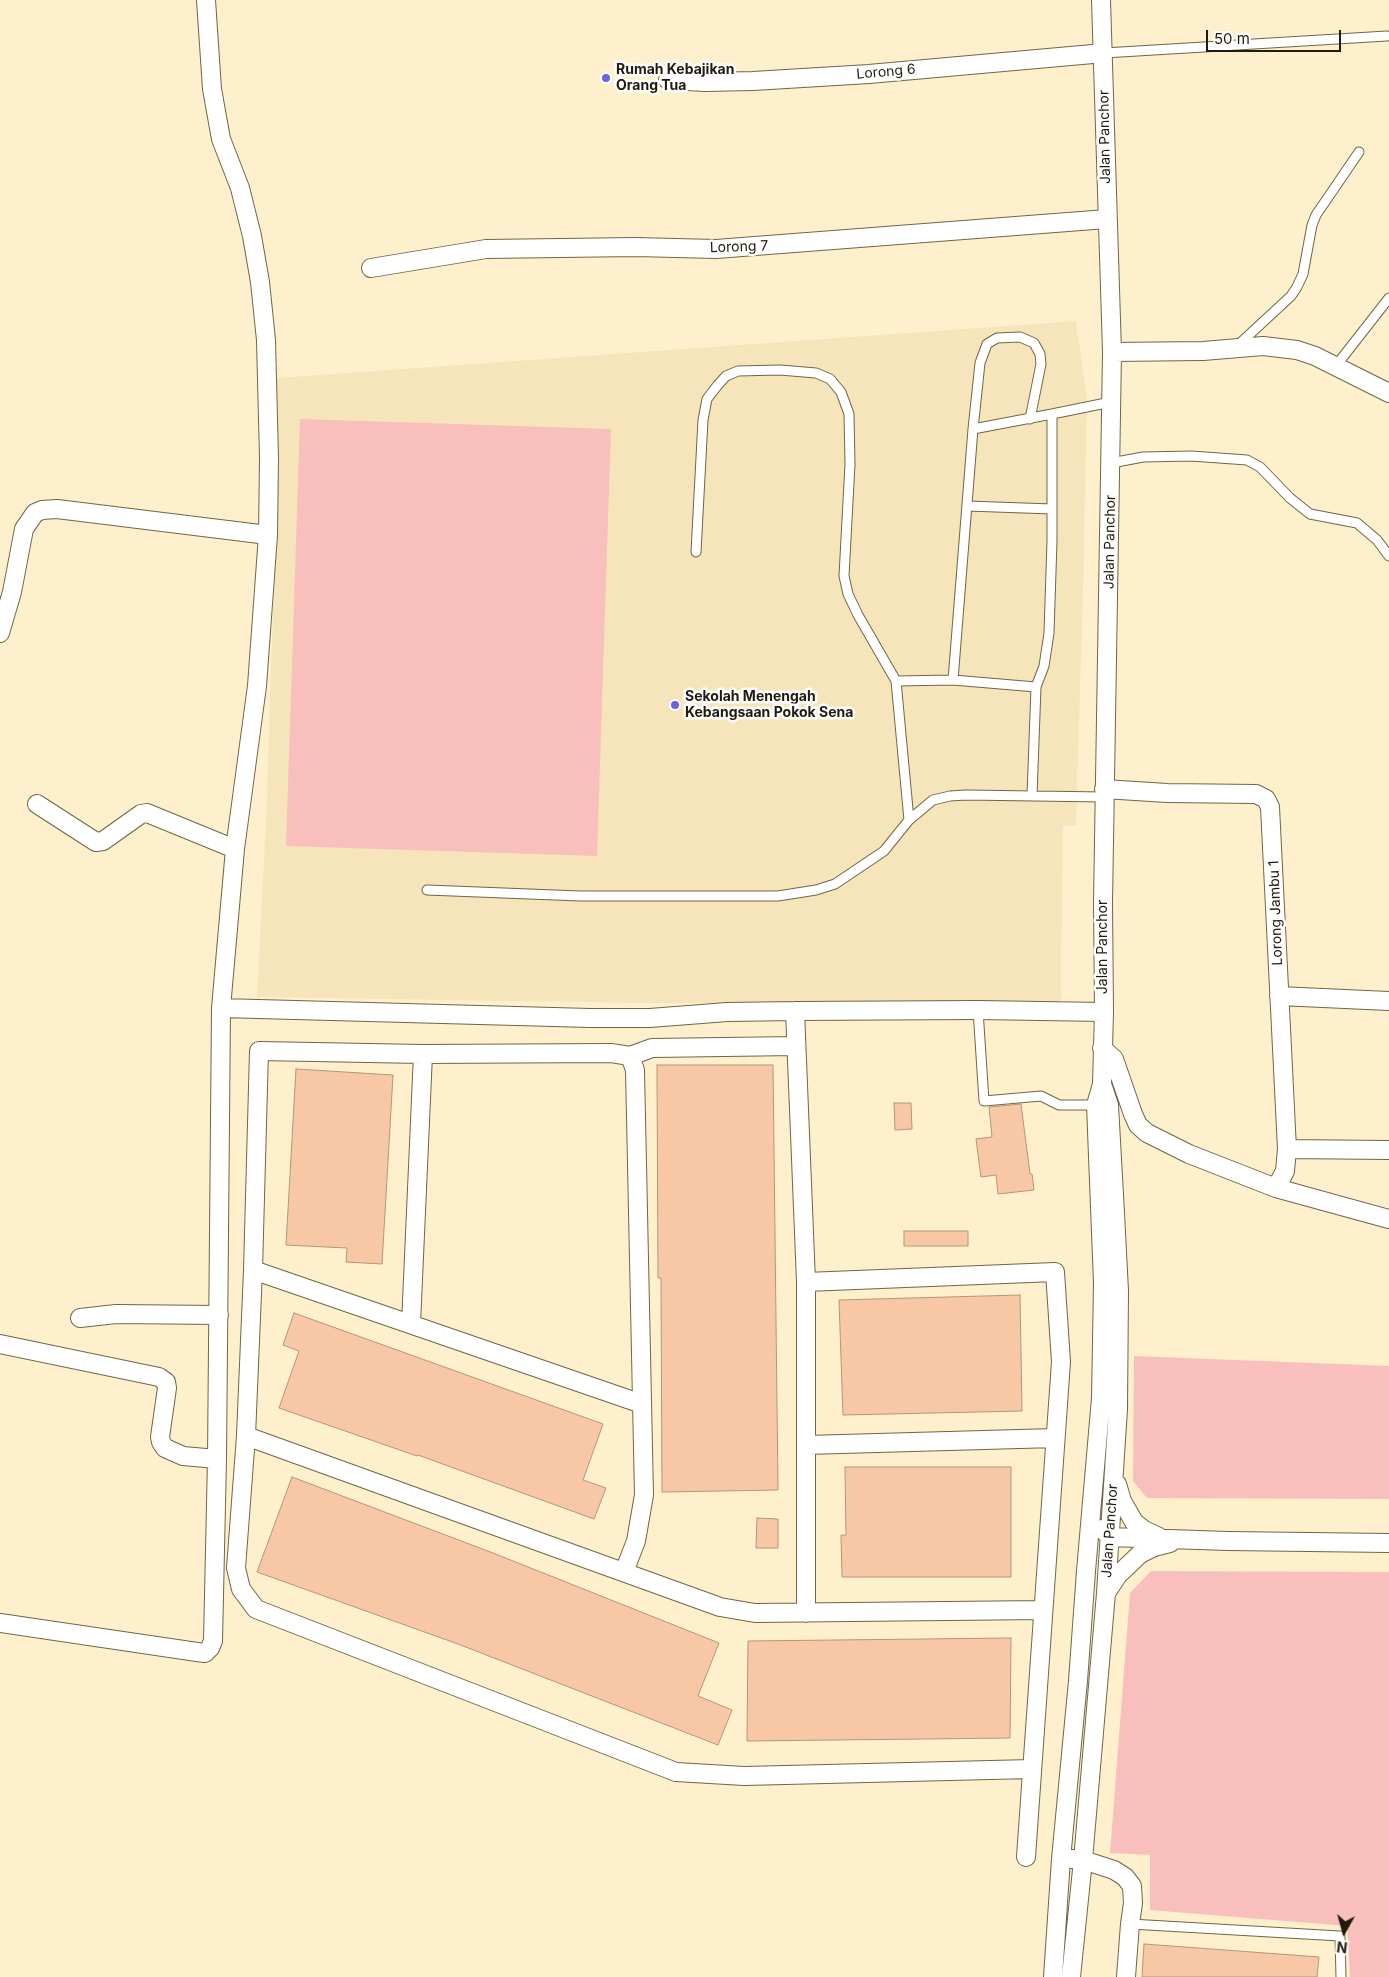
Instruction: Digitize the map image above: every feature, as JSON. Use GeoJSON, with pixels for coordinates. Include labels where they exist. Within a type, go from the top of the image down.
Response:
{"type":"FeatureCollection","features":[{"type":"Feature","properties":{"kind":"street"},"geometry":{"type":"LineString","coordinates":[[0,1623],[205,1653],[213,1641],[219,1315],[221,1008],[235,849],[257,686],[268,535],[269,458],[266,340],[260,282],[252,236],[240,188],[220,131],[212,89],[206,0]]}},
{"type":"Feature","properties":{"kind":"street","name":"Jalan Panchor"},"geometry":{"type":"LineString","coordinates":[[1053,1977],[1060,1858],[1078,1681],[1101,1398],[1104,793],[1112,352],[1101,0]]}},
{"type":"Feature","properties":{"kind":"street","name":"Lorong 6"},"geometry":{"type":"LineString","coordinates":[[668,80],[743,81],[850,75],[1104,53]]}},
{"type":"Feature","properties":{"kind":"street","name":"Lorong 7"},"geometry":{"type":"LineString","coordinates":[[371,268],[486,249],[635,247],[725,249],[1107,219]]}},
{"type":"Feature","properties":{"kind":"street"},"geometry":{"type":"LineString","coordinates":[[1112,352],[1203,351],[1263,346],[1297,350],[1315,356],[1389,393]]}},
{"type":"Feature","properties":{"kind":"street"},"geometry":{"type":"LineString","coordinates":[[0,633],[12,592],[24,529],[35,513],[42,510],[57,509],[268,535]]}},
{"type":"Feature","properties":{"kind":"street","name":"Lorong Jambu 1"},"geometry":{"type":"LineString","coordinates":[[1104,793],[1256,794],[1266,799],[1270,807],[1287,1148],[1284,1171],[1276,1188]]}},
{"type":"Feature","properties":{"kind":"street"},"geometry":{"type":"LineString","coordinates":[[37,804],[96,842],[103,841],[140,814],[147,814],[235,849]]}},
{"type":"Feature","properties":{"kind":"street"},"geometry":{"type":"LineString","coordinates":[[1279,996],[1389,1001]]}},
{"type":"Feature","properties":{"kind":"street"},"geometry":{"type":"LineString","coordinates":[[221,1008],[590,1018],[650,1018],[727,1012],[795,1011],[978,1010],[1104,1012]]}},
{"type":"Feature","properties":{"kind":"street"},"geometry":{"type":"LineString","coordinates":[[795,1011],[806,1282],[806,1613]]}},
{"type":"Feature","properties":{"kind":"street"},"geometry":{"type":"LineString","coordinates":[[796,1046],[652,1048],[630,1056],[612,1053],[423,1054],[259,1051],[246,1436],[236,1568],[241,1589],[256,1608],[676,1772],[744,1776],[1032,1769]]}},
{"type":"Feature","properties":{"kind":"street"},"geometry":{"type":"LineString","coordinates":[[1102,1048],[1114,1059],[1133,1114],[1138,1124],[1147,1133],[1190,1154],[1276,1188],[1389,1219]]}},
{"type":"Feature","properties":{"kind":"street"},"geometry":{"type":"LineString","coordinates":[[411,1324],[423,1054]]}},
{"type":"Feature","properties":{"kind":"street"},"geometry":{"type":"LineString","coordinates":[[624,1572],[636,1542],[644,1495],[635,1070],[630,1056]]}},
{"type":"Feature","properties":{"kind":"street","name":"Jalan Panchor"},"geometry":{"type":"LineString","coordinates":[[1071,1977],[1106,1593],[1118,1409],[1119,1291],[1102,1105]]}},
{"type":"Feature","properties":{"kind":"street"},"geometry":{"type":"LineString","coordinates":[[1287,1148],[1389,1150]]}},
{"type":"Feature","properties":{"kind":"street"},"geometry":{"type":"LineString","coordinates":[[253,1270],[642,1404]]}},
{"type":"Feature","properties":{"kind":"street"},"geometry":{"type":"LineString","coordinates":[[806,1282],[1055,1272],[1061,1362],[1026,1857]]}},
{"type":"Feature","properties":{"kind":"street"},"geometry":{"type":"LineString","coordinates":[[80,1318],[116,1314],[219,1315]]}},
{"type":"Feature","properties":{"kind":"street"},"geometry":{"type":"LineString","coordinates":[[0,1344],[20,1346],[159,1378],[166,1382],[167,1388],[160,1437],[165,1448],[183,1456],[217,1459]]}},
{"type":"Feature","properties":{"kind":"street"},"geometry":{"type":"LineString","coordinates":[[246,1436],[720,1607],[754,1613],[1043,1610]]}},
{"type":"Feature","properties":{"kind":"street"},"geometry":{"type":"LineString","coordinates":[[806,1446],[1055,1438]]}},
{"type":"Feature","properties":{"kind":"street"},"geometry":{"type":"LineString","coordinates":[[1114,1471],[1122,1502],[1134,1522],[1144,1530],[1164,1538]]}},
{"type":"Feature","properties":{"kind":"street"},"geometry":{"type":"LineString","coordinates":[[1092,1503],[1098,1522],[1104,1532],[1110,1537],[1228,1542],[1389,1543]]}},
{"type":"Feature","properties":{"kind":"street"},"geometry":{"type":"LineString","coordinates":[[1086,1571],[1100,1548],[1110,1537]]}},
{"type":"Feature","properties":{"kind":"street"},"geometry":{"type":"LineString","coordinates":[[1106,1593],[1118,1575],[1140,1554],[1154,1547],[1185,1539]]}},
{"type":"Feature","properties":{"kind":"street"},"geometry":{"type":"LineString","coordinates":[[1060,1858],[1083,1860],[1114,1870],[1125,1877],[1132,1886],[1133,1903],[1126,1977]]}},
{"type":"Feature","properties":{"kind":"lane"},"geometry":{"type":"LineString","coordinates":[[1104,53],[1387,36]]}},
{"type":"Feature","properties":{"kind":"lane"},"geometry":{"type":"LineString","coordinates":[[1234,349],[1291,296],[1297,287],[1303,274],[1312,225],[1316,215],[1358,152]]}},
{"type":"Feature","properties":{"kind":"lane"},"geometry":{"type":"LineString","coordinates":[[1335,367],[1389,298]]}},
{"type":"Feature","properties":{"kind":"lane"},"geometry":{"type":"LineString","coordinates":[[953,680],[976,389],[981,356],[987,344],[996,338],[1020,336],[1034,343],[1040,354],[1041,364],[1030,419]]}},
{"type":"Feature","properties":{"kind":"lane"},"geometry":{"type":"LineString","coordinates":[[696,552],[703,420],[707,399],[717,386],[726,376],[738,371],[780,370],[816,373],[830,379],[841,392],[849,414],[850,464],[844,576],[848,594],[858,615],[896,681],[909,820]]}},
{"type":"Feature","properties":{"kind":"lane"},"geometry":{"type":"LineString","coordinates":[[973,429],[1111,402]]}},
{"type":"Feature","properties":{"kind":"lane"},"geometry":{"type":"LineString","coordinates":[[1032,795],[1036,687],[1044,666],[1049,633],[1052,414]]}},
{"type":"Feature","properties":{"kind":"lane"},"geometry":{"type":"LineString","coordinates":[[1111,463],[1143,457],[1190,456],[1247,460],[1260,467],[1290,498],[1310,514],[1357,523],[1377,540],[1389,556]]}},
{"type":"Feature","properties":{"kind":"lane"},"geometry":{"type":"LineString","coordinates":[[967,506],[1052,509]]}},
{"type":"Feature","properties":{"kind":"lane"},"geometry":{"type":"LineString","coordinates":[[896,681],[953,680],[1036,687]]}},
{"type":"Feature","properties":{"kind":"lane"},"geometry":{"type":"LineString","coordinates":[[427,890],[580,896],[778,896],[792,894],[816,890],[835,884],[884,851],[909,820],[933,800],[950,796],[1104,793]]}},
{"type":"Feature","properties":{"kind":"lane"},"geometry":{"type":"LineString","coordinates":[[978,1010],[984,1101],[1041,1096],[1059,1105],[1102,1105]]}},
{"type":"Feature","properties":{"kind":"lane"},"geometry":{"type":"LineString","coordinates":[[1130,1924],[1340,1936],[1341,1977]]}},
{"type":"Feature","properties":{"kind":"shaded area","name":"Sekolah Menengah Kebangsaan Pokok Sena"},"geometry":{"type":"Polygon","coordinates":[[[1076,321],[1087,399],[1083,589],[1076,825],[1063,826],[1061,1003],[648,1003],[257,997],[266,821],[275,552],[277,378],[1076,321]]]}},
{"type":"Feature","properties":{"kind":"shaded area"},"geometry":{"type":"Polygon","coordinates":[[[300,419],[611,429],[597,856],[286,846],[300,419]]]}},
{"type":"Feature","properties":{"kind":"shaded area"},"geometry":{"type":"Polygon","coordinates":[[[1134,1356],[1389,1366],[1389,1499],[1147,1498],[1133,1481],[1134,1356]]]}},
{"type":"Feature","properties":{"kind":"shaded area"},"geometry":{"type":"Polygon","coordinates":[[[1151,1571],[1389,1572],[1389,1977],[1350,1977],[1347,1926],[1150,1910],[1150,1855],[1110,1853],[1130,1593],[1151,1571]]]}},
{"type":"Feature","properties":{"kind":"building"},"geometry":{"type":"Polygon","coordinates":[[[657,1065],[773,1065],[778,1490],[662,1492],[661,1278],[658,1278],[657,1065]]]}},
{"type":"Feature","properties":{"kind":"building"},"geometry":{"type":"Polygon","coordinates":[[[296,1069],[393,1075],[382,1264],[346,1262],[347,1248],[286,1245],[296,1069]]]}},
{"type":"Feature","properties":{"kind":"building"},"geometry":{"type":"Polygon","coordinates":[[[894,1103],[911,1103],[912,1129],[895,1130],[894,1103]]]}},
{"type":"Feature","properties":{"kind":"building"},"geometry":{"type":"Polygon","coordinates":[[[1021,1104],[1030,1174],[1032,1174],[1034,1190],[998,1194],[996,1175],[981,1177],[976,1139],[992,1137],[989,1107],[1021,1104]]]}},
{"type":"Feature","properties":{"kind":"building"},"geometry":{"type":"Polygon","coordinates":[[[904,1231],[968,1231],[968,1246],[904,1246],[904,1231]]]}},
{"type":"Feature","properties":{"kind":"building"},"geometry":{"type":"Polygon","coordinates":[[[1020,1295],[1022,1411],[843,1415],[839,1300],[1020,1295]]]}},
{"type":"Feature","properties":{"kind":"building"},"geometry":{"type":"Polygon","coordinates":[[[294,1313],[603,1424],[583,1480],[606,1488],[594,1519],[418,1455],[279,1408],[299,1351],[283,1345],[294,1313]]]}},
{"type":"Feature","properties":{"kind":"building"},"geometry":{"type":"Polygon","coordinates":[[[845,1467],[1011,1467],[1011,1577],[842,1577],[841,1535],[846,1535],[845,1467]]]}},
{"type":"Feature","properties":{"kind":"building"},"geometry":{"type":"Polygon","coordinates":[[[292,1477],[493,1553],[719,1643],[698,1696],[732,1710],[718,1745],[458,1644],[257,1572],[292,1477]]]}},
{"type":"Feature","properties":{"kind":"building"},"geometry":{"type":"Polygon","coordinates":[[[757,1518],[778,1519],[778,1548],[756,1548],[757,1518]]]}},
{"type":"Feature","properties":{"kind":"building"},"geometry":{"type":"Polygon","coordinates":[[[1011,1638],[1010,1738],[747,1741],[748,1641],[1011,1638]]]}},
{"type":"Feature","properties":{"kind":"building"},"geometry":{"type":"Polygon","coordinates":[[[1144,1944],[1319,1957],[1317,1977],[1142,1977],[1144,1944]]]}},
{"type":"Feature","properties":{"kind":"place","name":"Rumah Kebajikan Orang Tua"},"geometry":{"type":"Point","coordinates":[606,78]}},
{"type":"Feature","properties":{"kind":"place","name":"Sekolah Menengah Kebangsaan Pokok Sena"},"geometry":{"type":"Point","coordinates":[675,705]}}]}
